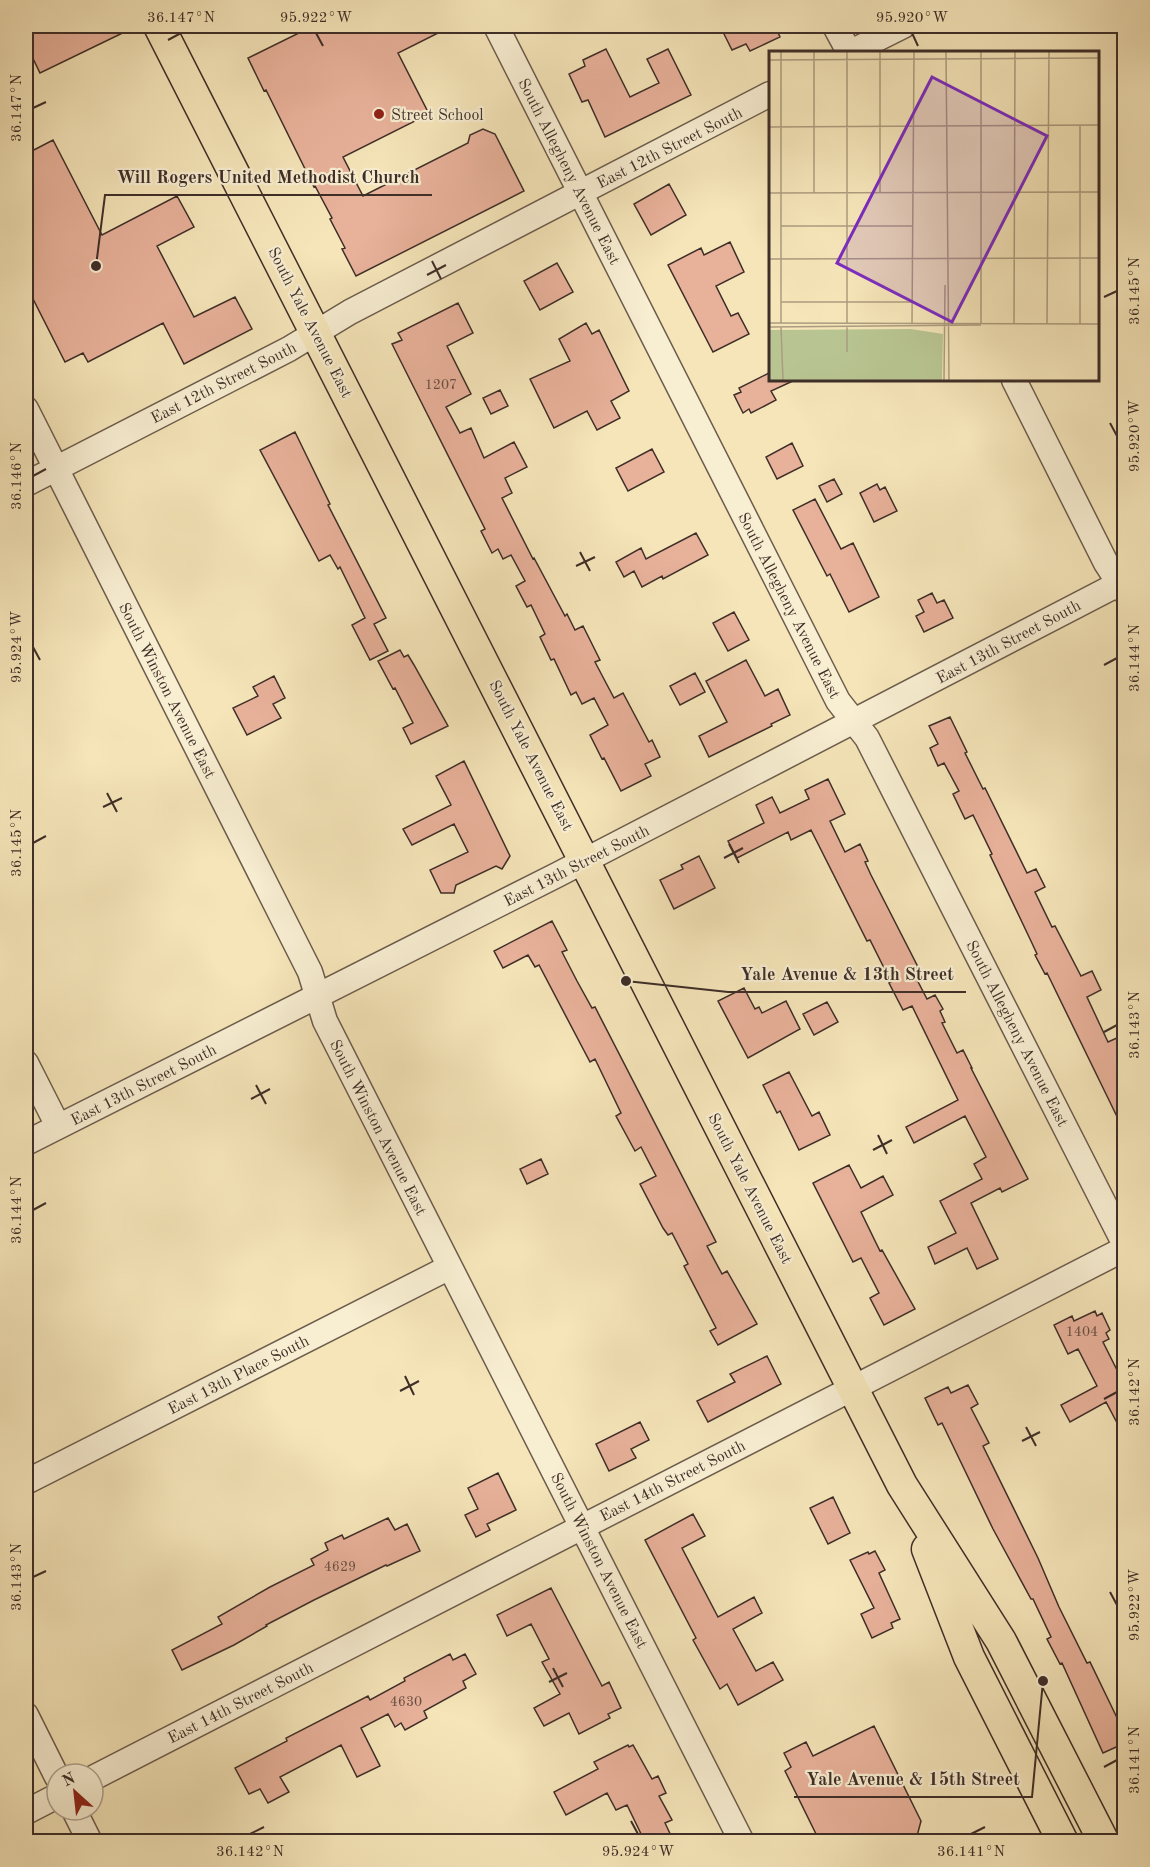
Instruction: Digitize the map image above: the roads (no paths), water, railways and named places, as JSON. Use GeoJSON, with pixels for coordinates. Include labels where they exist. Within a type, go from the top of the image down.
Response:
{"type":"FeatureCollection","features":[{"type":"Feature","properties":{"kind":"main road","name":"South Yale Avenue East"},"geometry":{"type":"LineString","coordinates":[[159,26],[902,1485],[1001,1641],[1104,1842]]}},
{"type":"Feature","properties":{"kind":"main road","name":"South Yale Avenue East"},"geometry":{"type":"LineString","coordinates":[[902,1485],[969,1657],[1063,1842]]}},
{"type":"Feature","properties":{"kind":"main road"},"geometry":{"type":"LineString","coordinates":[[969,1657],[1001,1641]]}},
{"type":"Feature","properties":{"kind":"street","name":"South Allegheny Avenue East"},"geometry":{"type":"LineString","coordinates":[[496,26],[838,701],[867,738],[1125,1243]]}},
{"type":"Feature","properties":{"kind":"street"},"geometry":{"type":"LineString","coordinates":[[836,26],[849,51]]}},
{"type":"Feature","properties":{"kind":"street"},"geometry":{"type":"LineString","coordinates":[[852,51],[903,26]]}},
{"type":"Feature","properties":{"kind":"street","name":"East 12th Street South"},"geometry":{"type":"LineString","coordinates":[[26,484],[280,354],[350,312],[769,95]]}},
{"type":"Feature","properties":{"kind":"street"},"geometry":{"type":"LineString","coordinates":[[1015,381],[1107,563],[1123,585]]}},
{"type":"Feature","properties":{"kind":"street","name":"South Winston Avenue East"},"geometry":{"type":"LineString","coordinates":[[26,409],[310,972],[325,1021],[742,1842]]}},
{"type":"Feature","properties":{"kind":"street","name":"East 13th Street South"},"geometry":{"type":"LineString","coordinates":[[26,1143],[1123,585]]}},
{"type":"Feature","properties":{"kind":"street"},"geometry":{"type":"LineString","coordinates":[[26,1063],[58,1126]]}},
{"type":"Feature","properties":{"kind":"street","name":"East 14th Street South"},"geometry":{"type":"LineString","coordinates":[[105,1772],[1125,1249]]}},
{"type":"Feature","properties":{"kind":"street","name":"East 13th Place South"},"geometry":{"type":"LineString","coordinates":[[26,1482],[450,1267]]}},
{"type":"Feature","properties":{"kind":"street"},"geometry":{"type":"LineString","coordinates":[[26,1716],[49,1762]]}},
{"type":"Feature","properties":{"kind":"street"},"geometry":{"type":"LineString","coordinates":[[26,1812],[45,1802]]}},
{"type":"Feature","properties":{"kind":"street"},"geometry":{"type":"LineString","coordinates":[[80,1822],[90,1842]]}},
{"type":"Feature","properties":{"kind":"place","name":"Street School"},"geometry":{"type":"Point","coordinates":[379,114]}},
{"type":"Feature","properties":{"kind":"place","name":"Will Rogers United Methodist Church"},"geometry":{"type":"Point","coordinates":[96,266]}},
{"type":"Feature","properties":{"kind":"place","name":"Yale Avenue & 13th Street"},"geometry":{"type":"Point","coordinates":[626,981]}},
{"type":"Feature","properties":{"kind":"place","name":"Yale Avenue & 15th Street"},"geometry":{"type":"Point","coordinates":[1043,1681]}}]}
